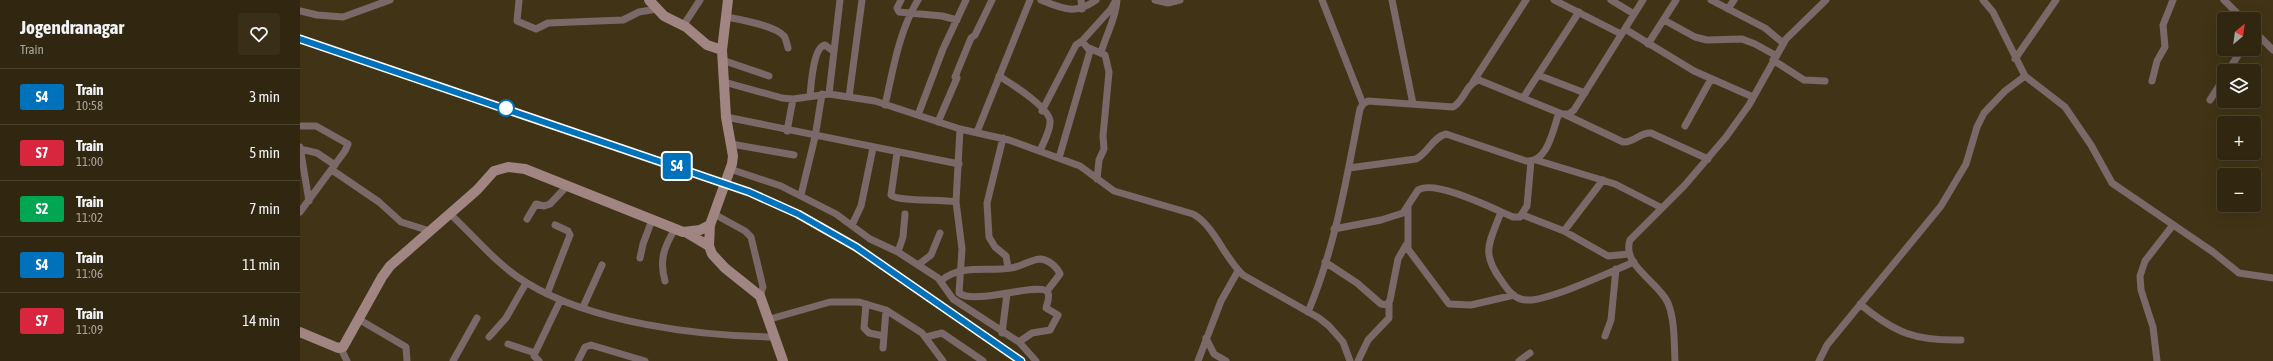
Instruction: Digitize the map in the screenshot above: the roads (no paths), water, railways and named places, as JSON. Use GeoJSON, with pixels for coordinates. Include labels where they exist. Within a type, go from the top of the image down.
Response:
{"type":"FeatureCollection","features":[{"type":"Feature","properties":{"kind":"street"},"geometry":{"type":"LineString","coordinates":[[300,11],[317,15],[343,17],[390,0]]}},
{"type":"Feature","properties":{"kind":"street"},"geometry":{"type":"LineString","coordinates":[[519,0],[517,21],[536,29],[552,22],[613,22],[623,20],[639,12],[657,9]]}},
{"type":"Feature","properties":{"kind":"street"},"geometry":{"type":"LineString","coordinates":[[649,0],[664,16],[683,26],[722,55],[769,76]]}},
{"type":"Feature","properties":{"kind":"street"},"geometry":{"type":"LineString","coordinates":[[683,26],[700,0]]}},
{"type":"Feature","properties":{"kind":"street"},"geometry":{"type":"LineString","coordinates":[[728,0],[722,55],[726,117],[733,156],[729,172],[710,225],[709,246],[712,254],[725,268],[760,296],[770,319],[774,337],[783,361]]}},
{"type":"Feature","properties":{"kind":"street"},"geometry":{"type":"LineString","coordinates":[[801,194],[825,94],[840,0]]}},
{"type":"Feature","properties":{"kind":"street"},"geometry":{"type":"LineString","coordinates":[[849,97],[862,0]]}},
{"type":"Feature","properties":{"kind":"street"},"geometry":{"type":"LineString","coordinates":[[901,0],[897,10],[898,12],[910,12],[957,20]]}},
{"type":"Feature","properties":{"kind":"street"},"geometry":{"type":"LineString","coordinates":[[885,105],[899,45],[910,12],[918,0]]}},
{"type":"Feature","properties":{"kind":"street"},"geometry":{"type":"LineString","coordinates":[[918,115],[943,49],[966,0]]}},
{"type":"Feature","properties":{"kind":"street"},"geometry":{"type":"LineString","coordinates":[[938,122],[957,78],[955,77],[962,58],[992,0]]}},
{"type":"Feature","properties":{"kind":"street"},"geometry":{"type":"LineString","coordinates":[[977,132],[1030,0]]}},
{"type":"Feature","properties":{"kind":"street"},"geometry":{"type":"LineString","coordinates":[[1041,0],[1062,8],[1082,9],[1096,0]]}},
{"type":"Feature","properties":{"kind":"street"},"geometry":{"type":"LineString","coordinates":[[1081,0],[1082,9]]}},
{"type":"Feature","properties":{"kind":"street"},"geometry":{"type":"LineString","coordinates":[[1042,111],[1076,45],[1082,41],[1111,9],[1116,0]]}},
{"type":"Feature","properties":{"kind":"street"},"geometry":{"type":"LineString","coordinates":[[1101,53],[1105,36],[1115,19],[1116,0]]}},
{"type":"Feature","properties":{"kind":"street"},"geometry":{"type":"LineString","coordinates":[[1155,0],[1168,3],[1180,0]]}},
{"type":"Feature","properties":{"kind":"street"},"geometry":{"type":"LineString","coordinates":[[1322,0],[1363,104]]}},
{"type":"Feature","properties":{"kind":"street"},"geometry":{"type":"LineString","coordinates":[[1392,0],[1413,104]]}},
{"type":"Feature","properties":{"kind":"street"},"geometry":{"type":"LineString","coordinates":[[1308,312],[1334,230],[1349,168],[1360,109],[1363,104],[1368,101],[1452,107],[1458,103],[1473,82],[1526,0]]}},
{"type":"Feature","properties":{"kind":"street"},"geometry":{"type":"LineString","coordinates":[[1554,0],[1623,31],[1711,79],[1753,97]]}},
{"type":"Feature","properties":{"kind":"street"},"geometry":{"type":"LineString","coordinates":[[1611,0],[1634,14]]}},
{"type":"Feature","properties":{"kind":"street"},"geometry":{"type":"LineString","coordinates":[[1523,215],[1527,206],[1533,161],[1542,155],[1562,114],[1574,110],[1643,0]]}},
{"type":"Feature","properties":{"kind":"street"},"geometry":{"type":"LineString","coordinates":[[1648,44],[1676,0]]}},
{"type":"Feature","properties":{"kind":"street"},"geometry":{"type":"LineString","coordinates":[[1711,0],[1765,28],[1783,43]]}},
{"type":"Feature","properties":{"kind":"street"},"geometry":{"type":"LineString","coordinates":[[1728,9],[1734,0]]}},
{"type":"Feature","properties":{"kind":"street"},"geometry":{"type":"LineString","coordinates":[[1675,361],[1673,324],[1668,304],[1663,294],[1634,262],[1629,254],[1628,245],[1632,236],[1662,208],[1708,159],[1726,137],[1753,97],[1774,57],[1790,33],[1826,0]]}},
{"type":"Feature","properties":{"kind":"street"},"geometry":{"type":"LineString","coordinates":[[1983,0],[1993,12],[2025,76],[2033,84],[2065,107],[2091,146],[2112,183],[2213,252],[2239,273],[2273,278]]}},
{"type":"Feature","properties":{"kind":"street"},"geometry":{"type":"LineString","coordinates":[[2152,81],[2157,61],[2165,47],[2163,25],[2173,0]]}},
{"type":"Feature","properties":{"kind":"street"},"geometry":{"type":"LineString","coordinates":[[2224,0],[2235,12]]}},
{"type":"Feature","properties":{"kind":"street"},"geometry":{"type":"LineString","coordinates":[[2016,59],[2053,1]]}},
{"type":"Feature","properties":{"kind":"street"},"geometry":{"type":"LineString","coordinates":[[1523,98],[1579,12]]}},
{"type":"Feature","properties":{"kind":"street"},"geometry":{"type":"LineString","coordinates":[[726,17],[744,20],[779,32],[785,37],[788,48]]}},
{"type":"Feature","properties":{"kind":"street"},"geometry":{"type":"LineString","coordinates":[[1664,20],[1695,37],[1707,40],[1742,39],[1755,44],[1804,80],[1825,81]]}},
{"type":"Feature","properties":{"kind":"street"},"geometry":{"type":"LineString","coordinates":[[2261,38],[2273,50]]}},
{"type":"Feature","properties":{"kind":"street"},"geometry":{"type":"LineString","coordinates":[[1082,41],[1089,48],[1101,53],[1106,58],[1109,72],[1103,136],[1104,149],[1099,160],[1097,179]]}},
{"type":"Feature","properties":{"kind":"street"},"geometry":{"type":"LineString","coordinates":[[810,96],[813,64],[819,49],[825,45],[833,51]]}},
{"type":"Feature","properties":{"kind":"street"},"geometry":{"type":"LineString","coordinates":[[1059,158],[1082,84],[1090,51],[1089,48]]}},
{"type":"Feature","properties":{"kind":"street"},"geometry":{"type":"LineString","coordinates":[[1538,75],[1585,93]]}},
{"type":"Feature","properties":{"kind":"street"},"geometry":{"type":"LineString","coordinates":[[999,76],[1026,93],[1050,121],[1040,151]]}},
{"type":"Feature","properties":{"kind":"street"},"geometry":{"type":"LineString","coordinates":[[1819,361],[1827,345],[1941,206],[1966,164],[1977,127],[1984,113],[2000,96],[2025,76]]}},
{"type":"Feature","properties":{"kind":"street"},"geometry":{"type":"LineString","coordinates":[[1686,126],[1711,79]]}},
{"type":"Feature","properties":{"kind":"street"},"geometry":{"type":"LineString","coordinates":[[724,82],[767,95],[793,99],[825,94],[849,97],[885,105],[960,129],[1003,138],[1085,169],[1114,192],[1198,217],[1238,271],[1254,282],[1308,312],[1336,332],[1350,361]]}},
{"type":"Feature","properties":{"kind":"street"},"geometry":{"type":"LineString","coordinates":[[1473,82],[1484,82],[1562,114],[1623,142],[1631,141],[1642,134],[1651,133],[1708,159]]}},
{"type":"Feature","properties":{"kind":"street"},"geometry":{"type":"LineString","coordinates":[[2210,100],[2217,89]]}},
{"type":"Feature","properties":{"kind":"street"},"geometry":{"type":"LineString","coordinates":[[786,130],[793,99]]}},
{"type":"Feature","properties":{"kind":"street"},"geometry":{"type":"LineString","coordinates":[[726,117],[815,137],[958,164]]}},
{"type":"Feature","properties":{"kind":"street"},"geometry":{"type":"LineString","coordinates":[[300,126],[316,126],[346,141],[348,148],[300,211]]}},
{"type":"Feature","properties":{"kind":"street"},"geometry":{"type":"LineString","coordinates":[[960,129],[956,202],[962,249],[962,270],[959,293],[962,295],[1007,294],[1040,288],[1047,291]]}},
{"type":"Feature","properties":{"kind":"street"},"geometry":{"type":"LineString","coordinates":[[1349,168],[1416,159],[1423,155],[1441,136],[1446,134],[1533,161],[1603,180],[1628,189],[1662,208]]}},
{"type":"Feature","properties":{"kind":"street"},"geometry":{"type":"LineString","coordinates":[[1003,138],[987,203],[989,237],[995,247],[1006,256],[1008,268]]}},
{"type":"Feature","properties":{"kind":"street"},"geometry":{"type":"LineString","coordinates":[[732,144],[794,155]]}},
{"type":"Feature","properties":{"kind":"street"},"geometry":{"type":"LineString","coordinates":[[308,201],[300,148],[317,153],[333,168],[379,202],[402,222],[430,232]]}},
{"type":"Feature","properties":{"kind":"street"},"geometry":{"type":"LineString","coordinates":[[852,225],[861,206],[873,148]]}},
{"type":"Feature","properties":{"kind":"street"},"geometry":{"type":"LineString","coordinates":[[897,153],[891,195],[893,197],[901,199],[944,199],[956,202]]}},
{"type":"Feature","properties":{"kind":"street"},"geometry":{"type":"LineString","coordinates":[[341,349],[345,346],[360,320],[384,274],[477,190],[491,173],[504,168],[525,169],[687,233],[709,246]]}},
{"type":"Feature","properties":{"kind":"street"},"geometry":{"type":"LineString","coordinates":[[729,172],[776,184],[801,194],[852,225],[874,241],[898,252],[942,280],[947,292],[953,299],[1002,333],[1019,342],[1036,361]]}},
{"type":"Feature","properties":{"kind":"street"},"geometry":{"type":"LineString","coordinates":[[1564,231],[1603,180]]}},
{"type":"Feature","properties":{"kind":"street"},"geometry":{"type":"LineString","coordinates":[[527,219],[536,204],[544,206],[550,204],[566,186]]}},
{"type":"Feature","properties":{"kind":"street"},"geometry":{"type":"LineString","coordinates":[[1334,230],[1397,216],[1403,213],[1408,207],[1418,190],[1431,186],[1513,217],[1523,215],[1564,231],[1608,256],[1629,254]]}},
{"type":"Feature","properties":{"kind":"street"},"geometry":{"type":"LineString","coordinates":[[1358,361],[1368,340],[1388,318],[1389,303],[1398,259],[1406,245],[1408,207]]}},
{"type":"Feature","properties":{"kind":"street"},"geometry":{"type":"LineString","coordinates":[[1501,212],[1488,248],[1488,255],[1493,269],[1514,295],[1527,300],[1537,299],[1634,262]]}},
{"type":"Feature","properties":{"kind":"street"},"geometry":{"type":"LineString","coordinates":[[450,214],[509,271],[526,283],[560,300],[617,317],[668,329],[728,336],[774,337]]}},
{"type":"Feature","properties":{"kind":"street"},"geometry":{"type":"LineString","coordinates":[[714,214],[745,231],[751,238],[763,287],[760,296]]}},
{"type":"Feature","properties":{"kind":"street"},"geometry":{"type":"LineString","coordinates":[[898,252],[904,231],[905,214]]}},
{"type":"Feature","properties":{"kind":"street"},"geometry":{"type":"LineString","coordinates":[[640,258],[641,248],[652,220]]}},
{"type":"Feature","properties":{"kind":"street"},"geometry":{"type":"LineString","coordinates":[[547,294],[570,235],[568,230],[555,225]]}},
{"type":"Feature","properties":{"kind":"street"},"geometry":{"type":"LineString","coordinates":[[687,233],[700,230],[710,225]]}},
{"type":"Feature","properties":{"kind":"street"},"geometry":{"type":"LineString","coordinates":[[2157,361],[2153,327],[2141,290],[2140,276],[2145,261],[2173,225]]}},
{"type":"Feature","properties":{"kind":"street"},"geometry":{"type":"LineString","coordinates":[[665,281],[661,264],[669,238],[675,229]]}},
{"type":"Feature","properties":{"kind":"street"},"geometry":{"type":"LineString","coordinates":[[918,265],[931,255],[940,234]]}},
{"type":"Feature","properties":{"kind":"street"},"geometry":{"type":"LineString","coordinates":[[1406,245],[1417,263],[1449,304],[1471,305],[1514,295]]}},
{"type":"Feature","properties":{"kind":"street"},"geometry":{"type":"LineString","coordinates":[[942,280],[953,272],[962,270],[1008,268],[1039,259],[1053,264],[1060,274],[1047,291]]}},
{"type":"Feature","properties":{"kind":"street"},"geometry":{"type":"LineString","coordinates":[[1325,262],[1357,283],[1381,304],[1384,305],[1389,303]]}},
{"type":"Feature","properties":{"kind":"street"},"geometry":{"type":"LineString","coordinates":[[583,307],[602,265]]}},
{"type":"Feature","properties":{"kind":"street"},"geometry":{"type":"LineString","coordinates":[[1605,336],[1611,320],[1616,269]]}},
{"type":"Feature","properties":{"kind":"street"},"geometry":{"type":"LineString","coordinates":[[1198,361],[1221,300],[1238,271]]}},
{"type":"Feature","properties":{"kind":"street"},"geometry":{"type":"LineString","coordinates":[[489,337],[506,318],[526,283]]}},
{"type":"Feature","properties":{"kind":"street"},"geometry":{"type":"LineString","coordinates":[[1019,342],[1032,334],[1047,332],[1052,328],[1058,315],[1046,308],[1049,294],[1047,291]]}},
{"type":"Feature","properties":{"kind":"street"},"geometry":{"type":"LineString","coordinates":[[1002,333],[1007,294]]}},
{"type":"Feature","properties":{"kind":"street"},"geometry":{"type":"LineString","coordinates":[[534,353],[560,300]]}},
{"type":"Feature","properties":{"kind":"street"},"geometry":{"type":"LineString","coordinates":[[770,319],[834,301],[866,304],[886,310],[926,337],[943,361]]}},
{"type":"Feature","properties":{"kind":"street"},"geometry":{"type":"LineString","coordinates":[[866,304],[864,328],[869,332],[884,336]]}},
{"type":"Feature","properties":{"kind":"street"},"geometry":{"type":"LineString","coordinates":[[1860,304],[1888,325],[1916,337],[1935,340],[1961,340]]}},
{"type":"Feature","properties":{"kind":"street"},"geometry":{"type":"LineString","coordinates":[[883,348],[886,310]]}},
{"type":"Feature","properties":{"kind":"street"},"geometry":{"type":"LineString","coordinates":[[453,361],[477,318]]}},
{"type":"Feature","properties":{"kind":"street"},"geometry":{"type":"LineString","coordinates":[[360,320],[406,347],[407,361]]}},
{"type":"Feature","properties":{"kind":"street"},"geometry":{"type":"LineString","coordinates":[[300,332],[341,349],[346,361]]}},
{"type":"Feature","properties":{"kind":"street"},"geometry":{"type":"LineString","coordinates":[[926,337],[942,333],[983,361]]}},
{"type":"Feature","properties":{"kind":"street"},"geometry":{"type":"LineString","coordinates":[[1206,338],[1214,354],[1226,361]]}},
{"type":"Feature","properties":{"kind":"street"},"geometry":{"type":"LineString","coordinates":[[508,344],[534,353],[534,356],[539,361]]}},
{"type":"Feature","properties":{"kind":"street"},"geometry":{"type":"LineString","coordinates":[[578,361],[585,347],[590,345],[646,361]]}},
{"type":"Feature","properties":{"kind":"street"},"geometry":{"type":"LineString","coordinates":[[1519,361],[1530,353]]}},
{"type":"Feature","properties":{"kind":"railway"},"geometry":{"type":"LineString","coordinates":[[300,39],[749,192],[798,214],[856,247],[1021,361]]}},
{"type":"Feature","properties":{"kind":"train","name":"S4"},"geometry":{"type":"LineString","coordinates":[[300,39],[749,192],[798,214],[856,247],[1021,361]]}}]}
